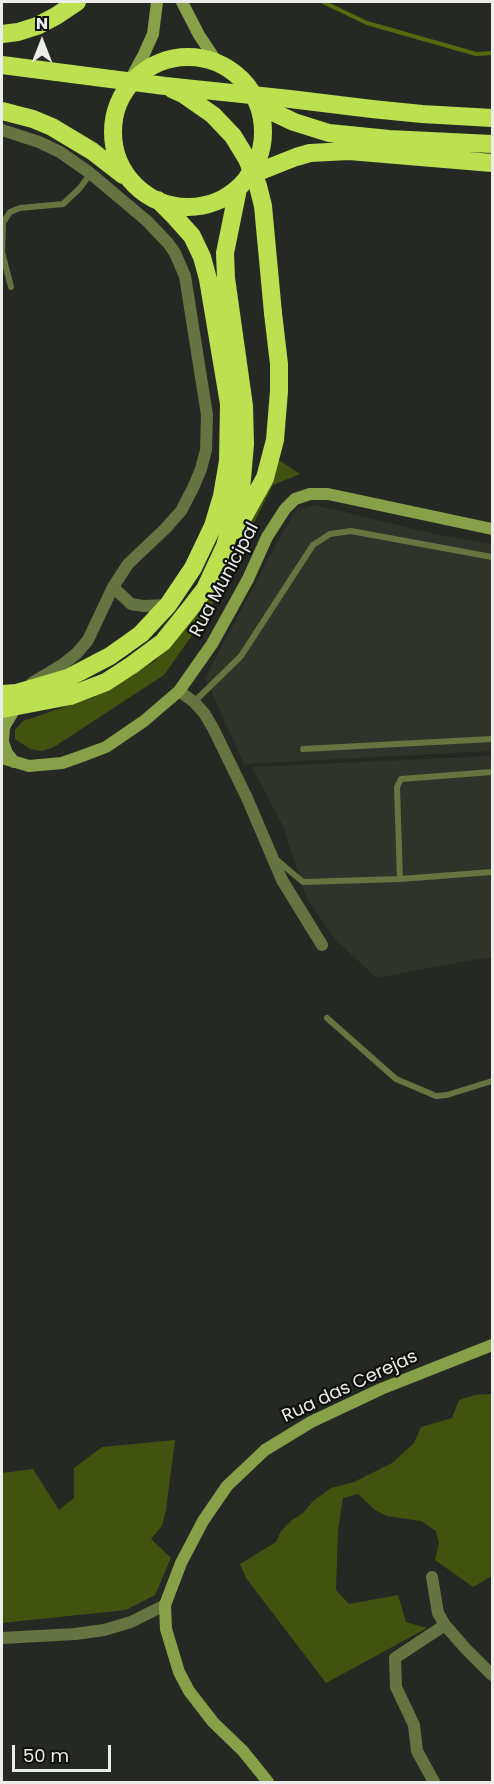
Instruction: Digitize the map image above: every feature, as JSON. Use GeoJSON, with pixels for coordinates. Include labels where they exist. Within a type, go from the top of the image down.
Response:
{"type":"FeatureCollection","features":[{"type":"Feature","properties":{"kind":"highway"},"geometry":{"type":"LineString","coordinates":[[2,34],[37,26],[75,3]]}},
{"type":"Feature","properties":{"kind":"highway"},"geometry":{"type":"LineString","coordinates":[[131,181],[119,162],[112,140],[114,116],[122,95],[135,77],[153,65],[174,58],[196,57],[217,62],[239,76],[255,97],[262,117],[263,138],[258,158],[243,182],[225,253],[226,278],[244,406],[245,444],[241,490],[225,546]]}},
{"type":"Feature","properties":{"kind":"highway"},"geometry":{"type":"LineString","coordinates":[[2,65],[165,86],[402,112],[492,118]]}},
{"type":"Feature","properties":{"kind":"highway"},"geometry":{"type":"LineString","coordinates":[[9,701],[70,696],[106,682],[163,642],[205,589],[225,546],[258,493],[265,478],[276,440],[279,364],[263,206],[258,186],[247,159],[233,136],[213,115],[183,94],[165,86]]}},
{"type":"Feature","properties":{"kind":"highway"},"geometry":{"type":"LineString","coordinates":[[258,105],[294,122],[329,133],[492,144]]}},
{"type":"Feature","properties":{"kind":"highway"},"geometry":{"type":"LineString","coordinates":[[2,111],[33,119],[59,131],[92,152],[158,201],[192,236],[202,257],[208,279],[229,404],[228,461],[222,496],[213,526],[193,568],[168,605],[141,634],[110,656],[68,678],[9,701]]}},
{"type":"Feature","properties":{"kind":"highway"},"geometry":{"type":"LineString","coordinates":[[158,201],[177,206],[197,206],[216,201],[243,182],[296,157],[310,153],[349,152],[492,163]]}},
{"type":"Feature","properties":{"kind":"main road"},"geometry":{"type":"LineString","coordinates":[[122,95],[153,34],[157,2]]}},
{"type":"Feature","properties":{"kind":"main road"},"geometry":{"type":"LineString","coordinates":[[182,2],[199,35],[217,62]]}},
{"type":"Feature","properties":{"kind":"main road","name":"Rua Municipal"},"geometry":{"type":"LineString","coordinates":[[2,758],[29,766],[62,763],[106,747],[144,721],[179,691],[212,644],[267,537],[285,508],[295,499],[310,494],[327,494],[492,529]]}},
{"type":"Feature","properties":{"kind":"main road"},"geometry":{"type":"LineString","coordinates":[[9,701],[3,742],[7,753],[15,763]]}},
{"type":"Feature","properties":{"kind":"main road","name":"Rua das Cerejas"},"geometry":{"type":"LineString","coordinates":[[165,1605],[181,1563],[202,1521],[227,1486],[265,1450],[311,1422],[381,1389],[492,1344]]}},
{"type":"Feature","properties":{"kind":"main road"},"geometry":{"type":"LineString","coordinates":[[165,1605],[166,1629],[179,1672],[189,1691],[213,1722],[243,1750],[268,1782]]}},
{"type":"Feature","properties":{"kind":"street"},"geometry":{"type":"LineString","coordinates":[[2,130],[49,146],[90,173],[162,234],[175,253],[185,276],[207,415],[206,450],[201,469],[181,510],[165,529],[128,564],[113,586],[88,640],[77,653],[9,701]]}},
{"type":"Feature","properties":{"kind":"street"},"geometry":{"type":"LineString","coordinates":[[113,586],[131,604],[168,605]]}},
{"type":"Feature","properties":{"kind":"street"},"geometry":{"type":"LineString","coordinates":[[179,691],[194,702],[213,728],[247,798],[282,880],[322,945]]}},
{"type":"Feature","properties":{"kind":"street"},"geometry":{"type":"LineString","coordinates":[[432,1577],[438,1613],[445,1625],[492,1675]]}},
{"type":"Feature","properties":{"kind":"street"},"geometry":{"type":"LineString","coordinates":[[2,1638],[104,1630],[131,1622],[165,1605]]}},
{"type":"Feature","properties":{"kind":"street"},"geometry":{"type":"LineString","coordinates":[[434,1782],[417,1751],[414,1725],[396,1687],[395,1658],[445,1625]]}},
{"type":"Feature","properties":{"kind":"lane"},"geometry":{"type":"LineString","coordinates":[[11,287],[2,252],[3,223],[10,212],[20,208],[63,204],[80,188],[90,173]]}},
{"type":"Feature","properties":{"kind":"lane"},"geometry":{"type":"LineString","coordinates":[[194,702],[241,656],[313,545],[330,534],[351,531],[492,557]]}},
{"type":"Feature","properties":{"kind":"lane"},"geometry":{"type":"LineString","coordinates":[[303,749],[492,739]]}},
{"type":"Feature","properties":{"kind":"lane"},"geometry":{"type":"LineString","coordinates":[[400,879],[397,787],[401,779],[492,772]]}},
{"type":"Feature","properties":{"kind":"lane"},"geometry":{"type":"LineString","coordinates":[[272,856],[303,882],[400,879],[492,872]]}},
{"type":"Feature","properties":{"kind":"lane"},"geometry":{"type":"LineString","coordinates":[[327,1018],[396,1079],[436,1096],[447,1095],[492,1081]]}},
{"type":"Feature","properties":{"kind":"shaded area"},"geometry":{"type":"Polygon","coordinates":[[[315,505],[435,534],[492,544],[492,751],[244,764],[205,678],[285,528],[297,510],[315,505]]]}},
{"type":"Feature","properties":{"kind":"shaded area"},"geometry":{"type":"Polygon","coordinates":[[[492,756],[492,958],[376,978],[334,938],[306,897],[283,826],[252,767],[492,756]]]}},
{"type":"Feature","properties":{"kind":"green space"},"geometry":{"type":"Polygon","coordinates":[[[279,460],[300,474],[273,485],[210,610],[164,675],[54,747],[42,751],[30,749],[15,739],[15,730],[23,721],[94,697],[155,661],[202,607],[242,535],[279,460]]]}},
{"type":"Feature","properties":{"kind":"green space"},"geometry":{"type":"Polygon","coordinates":[[[492,1394],[492,1576],[473,1587],[435,1560],[439,1543],[436,1531],[421,1521],[387,1516],[375,1510],[358,1494],[343,1498],[338,1530],[336,1590],[349,1604],[398,1595],[406,1622],[427,1628],[326,1683],[246,1578],[240,1564],[276,1542],[281,1531],[292,1520],[331,1488],[354,1482],[392,1463],[414,1443],[421,1427],[452,1418],[459,1400],[475,1395],[492,1394]]]}},
{"type":"Feature","properties":{"kind":"green space"},"geometry":{"type":"Polygon","coordinates":[[[175,1440],[166,1510],[162,1526],[151,1539],[171,1558],[155,1595],[126,1610],[2,1623],[2,1473],[33,1469],[59,1510],[74,1498],[74,1468],[102,1447],[175,1440]]]}},
{"type":"Feature","properties":{"kind":"waterway"},"geometry":{"type":"LineString","coordinates":[[323,2],[367,23],[476,54],[492,53]]}}]}
